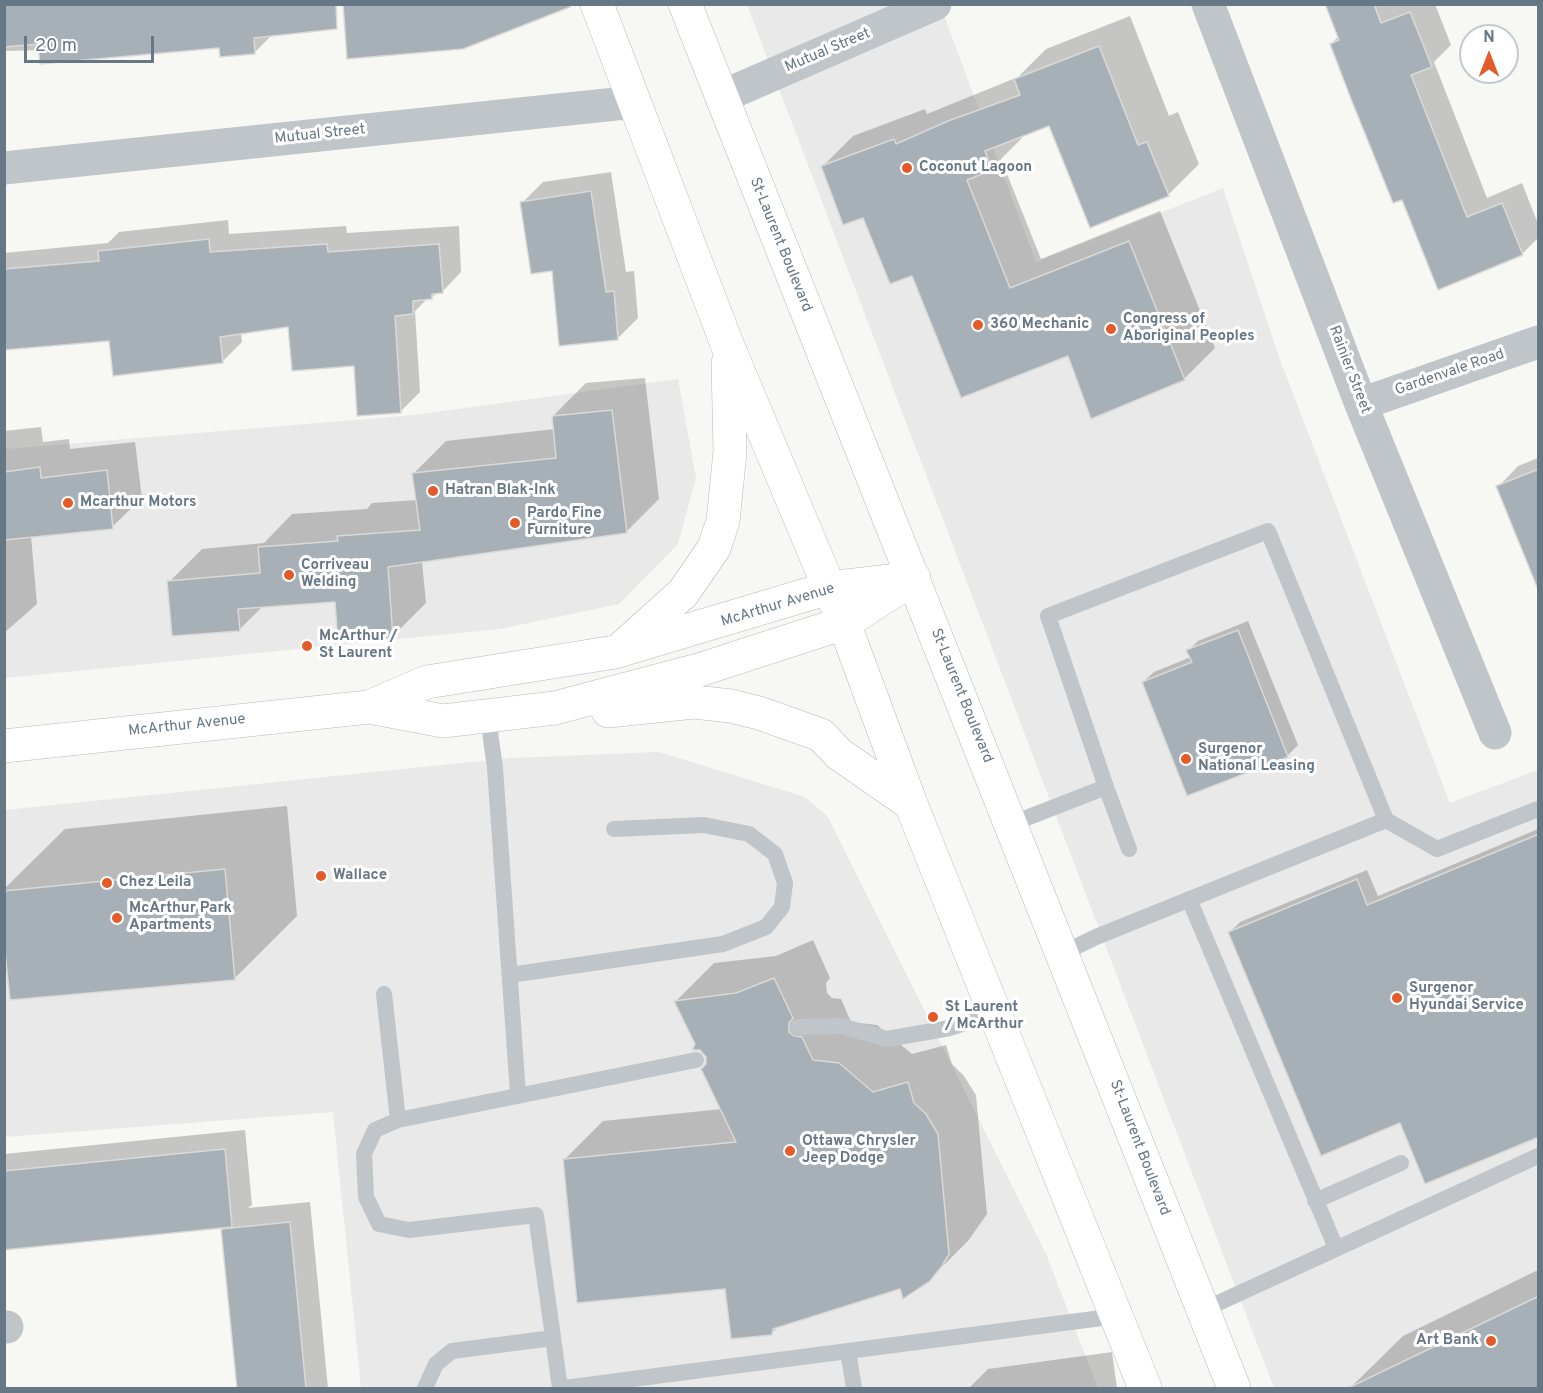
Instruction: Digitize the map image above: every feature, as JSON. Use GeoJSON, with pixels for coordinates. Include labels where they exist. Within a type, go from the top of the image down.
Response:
{"type":"FeatureCollection","features":[{"type":"Feature","properties":{"kind":"main road"},"geometry":{"type":"LineString","coordinates":[[597,4],[727,344],[844,623],[911,804],[1145,1389]]}},
{"type":"Feature","properties":{"kind":"main road","name":"St-Laurent Boulevard"},"geometry":{"type":"LineString","coordinates":[[685,4],[1234,1389]]}},
{"type":"Feature","properties":{"kind":"main road"},"geometry":{"type":"LineString","coordinates":[[615,652],[683,593],[714,548],[723,520],[730,452],[727,344]]}},
{"type":"Feature","properties":{"kind":"main road","name":"McArthur Avenue"},"geometry":{"type":"LineString","coordinates":[[369,707],[427,682],[615,652],[829,588],[914,578]]}},
{"type":"Feature","properties":{"kind":"main road","name":"McArthur Avenue"},"geometry":{"type":"LineString","coordinates":[[4,746],[369,707],[442,721],[555,708],[702,669],[844,623],[914,578]]}},
{"type":"Feature","properties":{"kind":"main road"},"geometry":{"type":"LineString","coordinates":[[555,708],[609,711],[694,702],[731,706],[759,713],[821,735],[839,754],[911,804]]}},
{"type":"Feature","properties":{"kind":"street","name":"Mutual Street"},"geometry":{"type":"LineString","coordinates":[[721,97],[935,4]]}},
{"type":"Feature","properties":{"kind":"street","name":"Rainier Street"},"geometry":{"type":"LineString","coordinates":[[1208,4],[1361,404],[1495,733]]}},
{"type":"Feature","properties":{"kind":"street","name":"Mutual Street"},"geometry":{"type":"LineString","coordinates":[[4,168],[635,102]]}},
{"type":"Feature","properties":{"kind":"street","name":"Gardenvale Road"},"geometry":{"type":"LineString","coordinates":[[1361,404],[1539,342]]}},
{"type":"Feature","properties":{"kind":"lane"},"geometry":{"type":"LineString","coordinates":[[1129,849],[1048,616],[1268,531],[1386,820],[1437,849],[1539,809]]}},
{"type":"Feature","properties":{"kind":"lane"},"geometry":{"type":"LineString","coordinates":[[488,717],[495,768],[518,1094]]}},
{"type":"Feature","properties":{"kind":"lane"},"geometry":{"type":"LineString","coordinates":[[1011,824],[1106,787]]}},
{"type":"Feature","properties":{"kind":"lane"},"geometry":{"type":"LineString","coordinates":[[1063,953],[1189,899],[1386,820]]}},
{"type":"Feature","properties":{"kind":"lane"},"geometry":{"type":"LineString","coordinates":[[510,975],[723,944],[766,927],[782,907],[785,883],[775,854],[749,834],[704,825],[614,829]]}},
{"type":"Feature","properties":{"kind":"lane"},"geometry":{"type":"LineString","coordinates":[[1189,899],[1336,1248]]}},
{"type":"Feature","properties":{"kind":"lane"},"geometry":{"type":"LineString","coordinates":[[384,994],[398,1120]]}},
{"type":"Feature","properties":{"kind":"lane"},"geometry":{"type":"LineString","coordinates":[[798,1027],[841,1026],[887,1039],[950,1028],[996,1013]]}},
{"type":"Feature","properties":{"kind":"lane"},"geometry":{"type":"LineString","coordinates":[[696,1060],[518,1094],[398,1120],[375,1130],[364,1154],[366,1197],[380,1224],[409,1230],[536,1215],[562,1389],[1117,1316]]}},
{"type":"Feature","properties":{"kind":"lane"},"geometry":{"type":"LineString","coordinates":[[1203,1310],[1539,1156]]}},
{"type":"Feature","properties":{"kind":"lane"},"geometry":{"type":"LineString","coordinates":[[1315,1201],[1401,1163]]}},
{"type":"Feature","properties":{"kind":"lane"},"geometry":{"type":"LineString","coordinates":[[425,1389],[436,1364],[452,1351],[553,1338]]}},
{"type":"Feature","properties":{"kind":"lane"},"geometry":{"type":"LineString","coordinates":[[848,1351],[854,1389]]}},
{"type":"Feature","properties":{"kind":"shaded area"},"geometry":{"type":"Polygon","coordinates":[[[747,5],[940,5],[1036,262],[1223,188],[1279,357],[1450,803],[1538,770],[1538,1388],[1274,1388],[747,5]]]}},
{"type":"Feature","properties":{"kind":"shaded area"},"geometry":{"type":"Polygon","coordinates":[[[678,379],[696,478],[678,544],[619,604],[500,629],[5,678],[5,449],[414,415],[678,379]]]}},
{"type":"Feature","properties":{"kind":"shaded area"},"geometry":{"type":"Polygon","coordinates":[[[659,752],[805,797],[828,817],[1046,1254],[1098,1388],[361,1388],[333,1112],[5,1137],[5,810],[510,758],[659,752]]]}},
{"type":"Feature","properties":{"kind":"building"},"geometry":{"type":"Polygon","coordinates":[[[4,4],[336,4],[337,29],[254,38],[255,54],[220,57],[219,48],[40,64],[38,44],[4,47],[4,4]]]}},
{"type":"Feature","properties":{"kind":"building"},"geometry":{"type":"Polygon","coordinates":[[[343,4],[570,4],[570,7],[463,49],[347,59],[343,4]]]}},
{"type":"Feature","properties":{"kind":"building"},"geometry":{"type":"Polygon","coordinates":[[[1325,4],[1374,4],[1381,23],[1410,12],[1432,67],[1411,75],[1467,217],[1502,203],[1523,255],[1438,290],[1402,200],[1393,203],[1351,99],[1330,44],[1339,40],[1325,4]]]}},
{"type":"Feature","properties":{"kind":"building"},"geometry":{"type":"Polygon","coordinates":[[[1099,46],[1138,145],[1147,142],[1169,196],[1090,228],[1049,126],[985,151],[992,170],[967,180],[1010,288],[1129,241],[1185,380],[1091,419],[1068,356],[961,398],[912,276],[890,284],[863,218],[843,225],[821,166],[894,139],[896,144],[948,121],[1020,95],[1014,79],[1099,46]]]}},
{"type":"Feature","properties":{"kind":"building"},"geometry":{"type":"Polygon","coordinates":[[[591,191],[606,292],[614,291],[618,340],[559,346],[552,271],[531,274],[520,202],[591,191]]]}},
{"type":"Feature","properties":{"kind":"building"},"geometry":{"type":"Polygon","coordinates":[[[209,239],[210,252],[327,244],[328,252],[439,244],[443,293],[432,294],[432,299],[413,301],[413,314],[395,316],[401,413],[357,416],[354,366],[292,371],[288,327],[220,337],[223,363],[113,376],[109,341],[4,350],[4,269],[99,261],[98,251],[209,239]]]}},
{"type":"Feature","properties":{"kind":"building"},"geometry":{"type":"Polygon","coordinates":[[[612,410],[627,533],[388,567],[393,638],[338,642],[335,602],[238,609],[240,631],[172,636],[167,581],[260,573],[258,547],[338,541],[337,536],[420,530],[412,473],[556,458],[552,416],[612,410]]]}},
{"type":"Feature","properties":{"kind":"building","name":"Mcarthur Motors"},"geometry":{"type":"Polygon","coordinates":[[[40,467],[41,478],[107,470],[113,529],[4,540],[4,472],[40,467]]]}},
{"type":"Feature","properties":{"kind":"building"},"geometry":{"type":"Polygon","coordinates":[[[1539,469],[1539,587],[1537,587],[1496,486],[1539,469]]]}},
{"type":"Feature","properties":{"kind":"building"},"geometry":{"type":"Polygon","coordinates":[[[1238,630],[1288,757],[1187,796],[1142,682],[1192,662],[1186,650],[1238,630]]]}},
{"type":"Feature","properties":{"kind":"building","name":"Surgenor Hyundai Service"},"geometry":{"type":"Polygon","coordinates":[[[1539,834],[1539,1137],[1425,1184],[1400,1123],[1321,1156],[1228,932],[1357,879],[1367,905],[1539,834]]]}},
{"type":"Feature","properties":{"kind":"building","name":"McArthur Park Apartments"},"geometry":{"type":"Polygon","coordinates":[[[225,869],[235,980],[10,1000],[4,942],[4,891],[225,869]]]}},
{"type":"Feature","properties":{"kind":"building","name":"Ottawa Chrysler Jeep Dodge"},"geometry":{"type":"Polygon","coordinates":[[[774,978],[793,1018],[789,1023],[789,1032],[794,1036],[802,1037],[813,1060],[839,1063],[873,1092],[908,1082],[914,1103],[926,1114],[938,1134],[949,1254],[942,1266],[930,1281],[903,1299],[900,1289],[773,1329],[772,1335],[731,1339],[725,1289],[577,1303],[563,1159],[736,1142],[701,1069],[706,1064],[706,1057],[700,1050],[692,1050],[695,1044],[674,1001],[736,993],[774,978]]]}},
{"type":"Feature","properties":{"kind":"building"},"geometry":{"type":"Polygon","coordinates":[[[225,1149],[232,1227],[4,1250],[4,1171],[225,1149]]]}},
{"type":"Feature","properties":{"kind":"building"},"geometry":{"type":"Polygon","coordinates":[[[290,1222],[306,1389],[237,1389],[221,1229],[290,1222]]]}},
{"type":"Feature","properties":{"kind":"building","name":"Art Bank"},"geometry":{"type":"Polygon","coordinates":[[[1539,1296],[1539,1389],[1346,1389],[1539,1296]]]}},
{"type":"Feature","properties":{"kind":"place","name":"Coconut Lagoon"},"geometry":{"type":"Point","coordinates":[907,168]}},
{"type":"Feature","properties":{"kind":"place","name":"360 Mechanic"},"geometry":{"type":"Point","coordinates":[978,325]}},
{"type":"Feature","properties":{"kind":"place","name":"Congress of Aboriginal Peoples"},"geometry":{"type":"Point","coordinates":[1111,329]}},
{"type":"Feature","properties":{"kind":"place","name":"Hatran Blak-Ink"},"geometry":{"type":"Point","coordinates":[433,491]}},
{"type":"Feature","properties":{"kind":"place","name":"Mcarthur Motors"},"geometry":{"type":"Point","coordinates":[68,503]}},
{"type":"Feature","properties":{"kind":"place","name":"Pardo Fine Furniture"},"geometry":{"type":"Point","coordinates":[515,523]}},
{"type":"Feature","properties":{"kind":"place","name":"Corriveau Welding"},"geometry":{"type":"Point","coordinates":[289,575]}},
{"type":"Feature","properties":{"kind":"place","name":"McArthur / St Laurent"},"geometry":{"type":"Point","coordinates":[307,646]}},
{"type":"Feature","properties":{"kind":"place","name":"Surgenor National Leasing"},"geometry":{"type":"Point","coordinates":[1186,759]}},
{"type":"Feature","properties":{"kind":"place","name":"Wallace"},"geometry":{"type":"Point","coordinates":[321,876]}},
{"type":"Feature","properties":{"kind":"place","name":"Chez Leila"},"geometry":{"type":"Point","coordinates":[107,883]}},
{"type":"Feature","properties":{"kind":"place","name":"McArthur Park Apartments"},"geometry":{"type":"Point","coordinates":[117,918]}},
{"type":"Feature","properties":{"kind":"place","name":"Surgenor Hyundai Service"},"geometry":{"type":"Point","coordinates":[1397,998]}},
{"type":"Feature","properties":{"kind":"place","name":"St Laurent / McArthur"},"geometry":{"type":"Point","coordinates":[933,1017]}},
{"type":"Feature","properties":{"kind":"place","name":"Ottawa Chrysler Jeep Dodge"},"geometry":{"type":"Point","coordinates":[790,1151]}},
{"type":"Feature","properties":{"kind":"place","name":"Art Bank"},"geometry":{"type":"Point","coordinates":[1491,1341]}}]}
